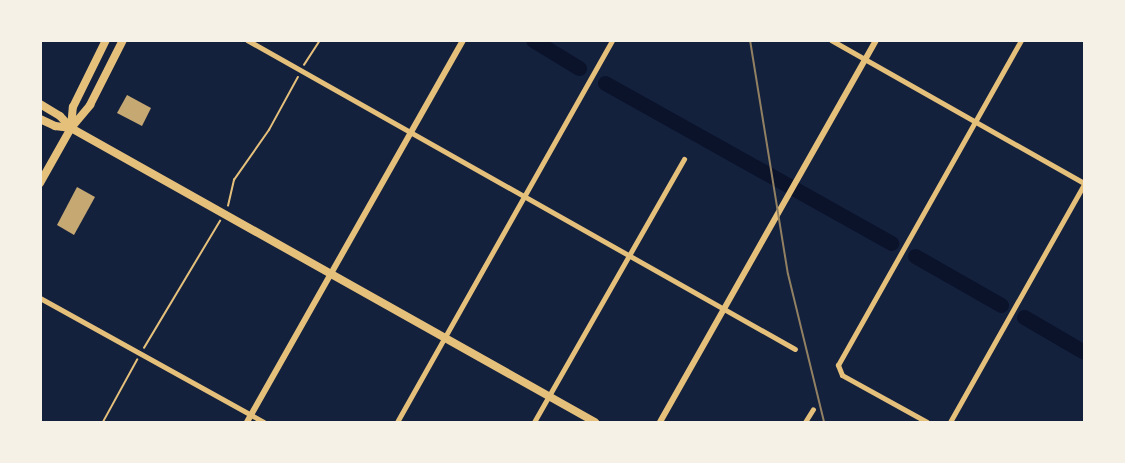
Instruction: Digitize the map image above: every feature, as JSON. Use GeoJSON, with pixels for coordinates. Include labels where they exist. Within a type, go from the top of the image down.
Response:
{"type":"FeatureCollection","features":[{"type":"Feature","properties":{"kind":"main road"},"geometry":{"type":"LineString","coordinates":[[71,128],[73,107],[106,40]]}},
{"type":"Feature","properties":{"kind":"main road"},"geometry":{"type":"LineString","coordinates":[[40,183],[71,128],[89,108],[123,40]]}},
{"type":"Feature","properties":{"kind":"main road"},"geometry":{"type":"LineString","coordinates":[[40,104],[60,116],[71,128],[595,423]]}},
{"type":"Feature","properties":{"kind":"main road"},"geometry":{"type":"LineString","coordinates":[[40,119],[55,126],[71,128]]}},
{"type":"Feature","properties":{"kind":"street"},"geometry":{"type":"LineString","coordinates":[[247,40],[795,349]]}},
{"type":"Feature","properties":{"kind":"street"},"geometry":{"type":"LineString","coordinates":[[247,423],[463,40]]}},
{"type":"Feature","properties":{"kind":"street"},"geometry":{"type":"LineString","coordinates":[[397,423],[612,40]]}},
{"type":"Feature","properties":{"kind":"street"},"geometry":{"type":"LineString","coordinates":[[831,40],[1084,184],[950,423]]}},
{"type":"Feature","properties":{"kind":"street"},"geometry":{"type":"LineString","coordinates":[[660,423],[876,40]]}},
{"type":"Feature","properties":{"kind":"street"},"geometry":{"type":"LineString","coordinates":[[927,423],[842,375],[838,369],[839,362],[1021,40]]}},
{"type":"Feature","properties":{"kind":"street"},"geometry":{"type":"LineString","coordinates":[[534,423],[684,159]]}},
{"type":"Feature","properties":{"kind":"street"},"geometry":{"type":"LineString","coordinates":[[40,298],[264,423]]}},
{"type":"Feature","properties":{"kind":"street"},"geometry":{"type":"LineString","coordinates":[[805,423],[813,409]]}},
{"type":"Feature","properties":{"kind":"path"},"geometry":{"type":"LineString","coordinates":[[103,423],[223,214],[230,201],[234,180],[268,130],[320,40]]}},
{"type":"Feature","properties":{"kind":"building"},"geometry":{"type":"Polygon","coordinates":[[[127,95],[151,108],[142,126],[117,113],[127,95]]]}},
{"type":"Feature","properties":{"kind":"building"},"geometry":{"type":"Polygon","coordinates":[[[77,187],[95,197],[74,235],[57,225],[77,187]]]}},
{"type":"Feature","properties":{"kind":"waterway"},"geometry":{"type":"LineString","coordinates":[[533,40],[579,68]]}},
{"type":"Feature","properties":{"kind":"waterway"},"geometry":{"type":"LineString","coordinates":[[605,83],[891,243]]}},
{"type":"Feature","properties":{"kind":"waterway"},"geometry":{"type":"LineString","coordinates":[[915,256],[1001,305]]}},
{"type":"Feature","properties":{"kind":"waterway"},"geometry":{"type":"LineString","coordinates":[[1024,317],[1084,352]]}},
{"type":"Feature","properties":{"kind":"railway"},"geometry":{"type":"LineString","coordinates":[[750,40],[788,274],[824,422]]}}]}
